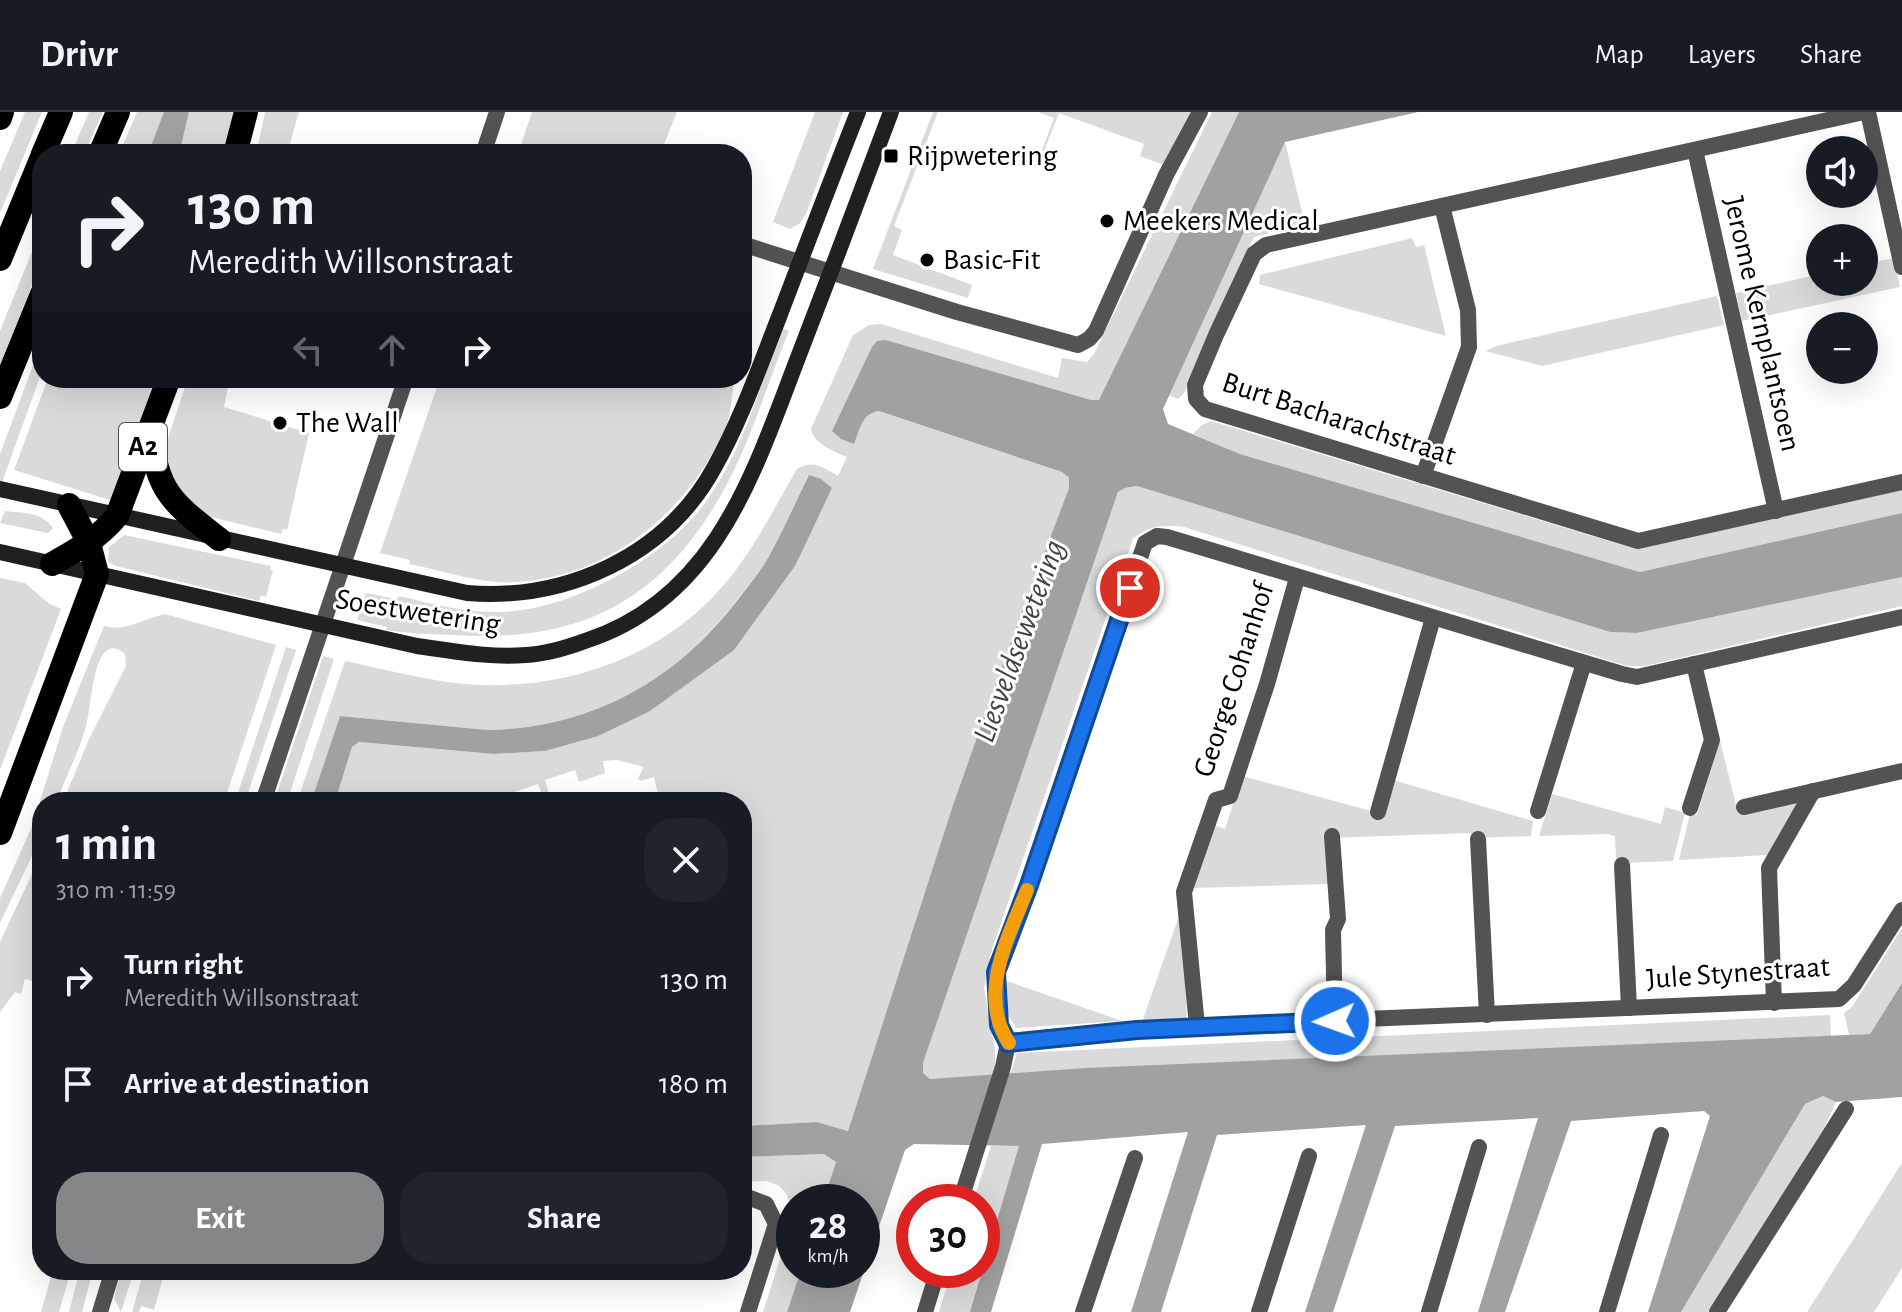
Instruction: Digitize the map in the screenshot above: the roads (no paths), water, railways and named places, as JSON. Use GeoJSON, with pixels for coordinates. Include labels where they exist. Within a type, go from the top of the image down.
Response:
{"type":"FeatureCollection","features":[{"type":"Feature","properties":{"kind":"highway"},"geometry":{"type":"LineString","coordinates":[[0,118],[2,112]]}},
{"type":"Feature","properties":{"kind":"highway"},"geometry":{"type":"LineString","coordinates":[[48,144],[61,112]]}},
{"type":"Feature","properties":{"kind":"highway"},"geometry":{"type":"LineString","coordinates":[[104,144],[118,112]]}},
{"type":"Feature","properties":{"kind":"highway"},"geometry":{"type":"LineString","coordinates":[[238,144],[246,112]]}},
{"type":"Feature","properties":{"kind":"highway"},"geometry":{"type":"LineString","coordinates":[[0,259],[32,182]]}},
{"type":"Feature","properties":{"kind":"highway"},"geometry":{"type":"LineString","coordinates":[[0,397],[32,319]]}},
{"type":"Feature","properties":{"kind":"highway","name":"A2"},"geometry":{"type":"LineString","coordinates":[[52,564],[89,543],[117,516],[165,388]]}},
{"type":"Feature","properties":{"kind":"highway","name":"A2"},"geometry":{"type":"LineString","coordinates":[[150,431],[161,486],[184,512],[219,539]]}},
{"type":"Feature","properties":{"kind":"highway"},"geometry":{"type":"LineString","coordinates":[[0,833],[97,574],[89,543],[69,505]]}},
{"type":"Feature","properties":{"kind":"main road","name":"Soestwetering"},"geometry":{"type":"LineString","coordinates":[[752,387],[858,112]]}},
{"type":"Feature","properties":{"kind":"main road","name":"Soestwetering"},"geometry":{"type":"LineString","coordinates":[[0,552],[384,639],[458,652],[527,655],[566,648],[605,635],[643,614],[706,555],[744,493],[891,112]]}},
{"type":"Feature","properties":{"kind":"main road","name":"Soestwetering"},"geometry":{"type":"LineString","coordinates":[[6,490],[467,593],[510,594],[551,588],[610,568],[680,516],[713,471],[751,388]]}},
{"type":"Feature","properties":{"kind":"street"},"geometry":{"type":"LineString","coordinates":[[486,144],[497,112]]}},
{"type":"Feature","properties":{"kind":"street"},"geometry":{"type":"LineString","coordinates":[[752,247],[957,312],[1078,345],[1096,331],[1166,175],[1200,112]]}},
{"type":"Feature","properties":{"kind":"street"},"geometry":{"type":"LineString","coordinates":[[1866,112],[1902,267]]}},
{"type":"Feature","properties":{"kind":"street","name":"Burt Bacharachstraat"},"geometry":{"type":"LineString","coordinates":[[1866,112],[1266,245],[1254,254],[1195,385],[1196,399],[1205,409],[1638,541],[1902,482]]}},
{"type":"Feature","properties":{"kind":"street","name":"Jerome Kernplantsoen"},"geometry":{"type":"LineString","coordinates":[[1695,150],[1776,511]]}},
{"type":"Feature","properties":{"kind":"street"},"geometry":{"type":"LineString","coordinates":[[1423,476],[1469,347],[1468,310],[1442,206]]}},
{"type":"Feature","properties":{"kind":"street"},"geometry":{"type":"LineString","coordinates":[[266,792],[403,388]]}},
{"type":"Feature","properties":{"kind":"street"},"geometry":{"type":"LineString","coordinates":[[966,1184],[1008,1043],[999,1025],[996,972],[1029,885],[1145,543],[1157,536],[1167,537],[1637,677],[1902,617]]}},
{"type":"Feature","properties":{"kind":"street","name":"George Cohanhof"},"geometry":{"type":"LineString","coordinates":[[1197,1026],[1184,892],[1216,800],[1230,796],[1239,773],[1297,578]]}},
{"type":"Feature","properties":{"kind":"street"},"geometry":{"type":"LineString","coordinates":[[1378,812],[1433,618]]}},
{"type":"Feature","properties":{"kind":"street"},"geometry":{"type":"LineString","coordinates":[[1538,811],[1584,663]]}},
{"type":"Feature","properties":{"kind":"street"},"geometry":{"type":"LineString","coordinates":[[1690,808],[1712,740],[1694,664]]}},
{"type":"Feature","properties":{"kind":"street"},"geometry":{"type":"LineString","coordinates":[[1744,807],[1902,771]]}},
{"type":"Feature","properties":{"kind":"street"},"geometry":{"type":"LineString","coordinates":[[1774,1003],[1769,868],[1813,791]]}},
{"type":"Feature","properties":{"kind":"street"},"geometry":{"type":"LineString","coordinates":[[1332,836],[1338,919],[1333,930],[1335,1021]]}},
{"type":"Feature","properties":{"kind":"street"},"geometry":{"type":"LineString","coordinates":[[1478,839],[1487,1015]]}},
{"type":"Feature","properties":{"kind":"street","name":"Jule Stynestraat"},"geometry":{"type":"LineString","coordinates":[[1622,865],[1629,1008]]}},
{"type":"Feature","properties":{"kind":"street","name":"Jule Stynestraat"},"geometry":{"type":"LineString","coordinates":[[1008,1043],[1197,1026],[1839,999],[1848,993],[1902,910]]}},
{"type":"Feature","properties":{"kind":"street"},"geometry":{"type":"LineString","coordinates":[[1717,1312],[1846,1109]]}},
{"type":"Feature","properties":{"kind":"street"},"geometry":{"type":"LineString","coordinates":[[1607,1312],[1661,1135]]}},
{"type":"Feature","properties":{"kind":"street"},"geometry":{"type":"LineString","coordinates":[[1429,1312],[1479,1147]]}},
{"type":"Feature","properties":{"kind":"street"},"geometry":{"type":"LineString","coordinates":[[1259,1312],[1309,1156]]}},
{"type":"Feature","properties":{"kind":"street"},"geometry":{"type":"LineString","coordinates":[[1083,1312],[1135,1158]]}},
{"type":"Feature","properties":{"kind":"street"},"geometry":{"type":"LineString","coordinates":[[748,1312],[776,1224],[766,1204],[752,1199]]}},
{"type":"Feature","properties":{"kind":"street"},"geometry":{"type":"LineString","coordinates":[[100,1312],[110,1280]]}},
{"type":"Feature","properties":{"kind":"street"},"geometry":{"type":"LineString","coordinates":[[925,1312],[932,1288]]}},
{"type":"Feature","properties":{"kind":"water"},"geometry":{"type":"Polygon","coordinates":[[[164,112],[189,112],[181,144],[152,144],[164,112]]]}},
{"type":"Feature","properties":{"kind":"water","name":"Liesveldsewetering"},"geometry":{"type":"Polygon","coordinates":[[[1239,112],[1418,112],[1285,142],[1163,409],[1168,424],[1240,454],[1640,572],[1902,513],[1902,577],[1637,633],[1610,632],[1137,486],[1125,488],[1118,492],[923,1063],[923,1073],[930,1079],[1086,1068],[1870,1034],[1902,983],[1902,1097],[1836,1102],[1823,1096],[1805,1104],[1681,1312],[1648,1312],[1710,1116],[1704,1111],[1571,1121],[1505,1312],[1478,1312],[1538,1118],[1395,1126],[1333,1312],[1305,1312],[1366,1125],[1217,1135],[1161,1312],[1131,1312],[1188,1132],[1042,1144],[1000,1282],[1000,1210],[1019,1146],[914,1144],[905,1150],[880,1224],[880,1184],[829,1184],[836,1162],[824,1154],[752,1157],[752,1125],[817,1122],[848,1131],[953,805],[1069,488],[1069,478],[1062,472],[879,411],[865,418],[854,444],[832,431],[877,341],[886,340],[1099,400],[1239,112]]]}},
{"type":"Feature","properties":{"kind":"water"},"geometry":{"type":"Polygon","coordinates":[[[809,475],[821,479],[832,488],[795,566],[734,650],[650,711],[598,736],[545,751],[494,754],[359,742],[352,747],[338,792],[314,792],[340,716],[488,730],[563,720],[630,694],[688,653],[715,627],[754,578],[773,548],[809,475]]]}},
{"type":"Feature","properties":{"kind":"water"},"geometry":{"type":"Polygon","coordinates":[[[795,1288],[858,1288],[850,1312],[787,1312],[795,1288]]]}},
{"type":"Feature","properties":{"kind":"water"},"geometry":{"type":"Polygon","coordinates":[[[977,1288],[998,1288],[991,1312],[970,1312],[977,1288]]]}},
{"type":"Feature","properties":{"kind":"place","name":"Rijpwetering"},"geometry":{"type":"Point","coordinates":[891,156]}},
{"type":"Feature","properties":{"kind":"place","name":"Meekers Medical"},"geometry":{"type":"Point","coordinates":[1107,221]}},
{"type":"Feature","properties":{"kind":"place","name":"Basic-Fit"},"geometry":{"type":"Point","coordinates":[927,260]}},
{"type":"Feature","properties":{"kind":"place","name":"The Wall"},"geometry":{"type":"Point","coordinates":[280,423]}}]}
